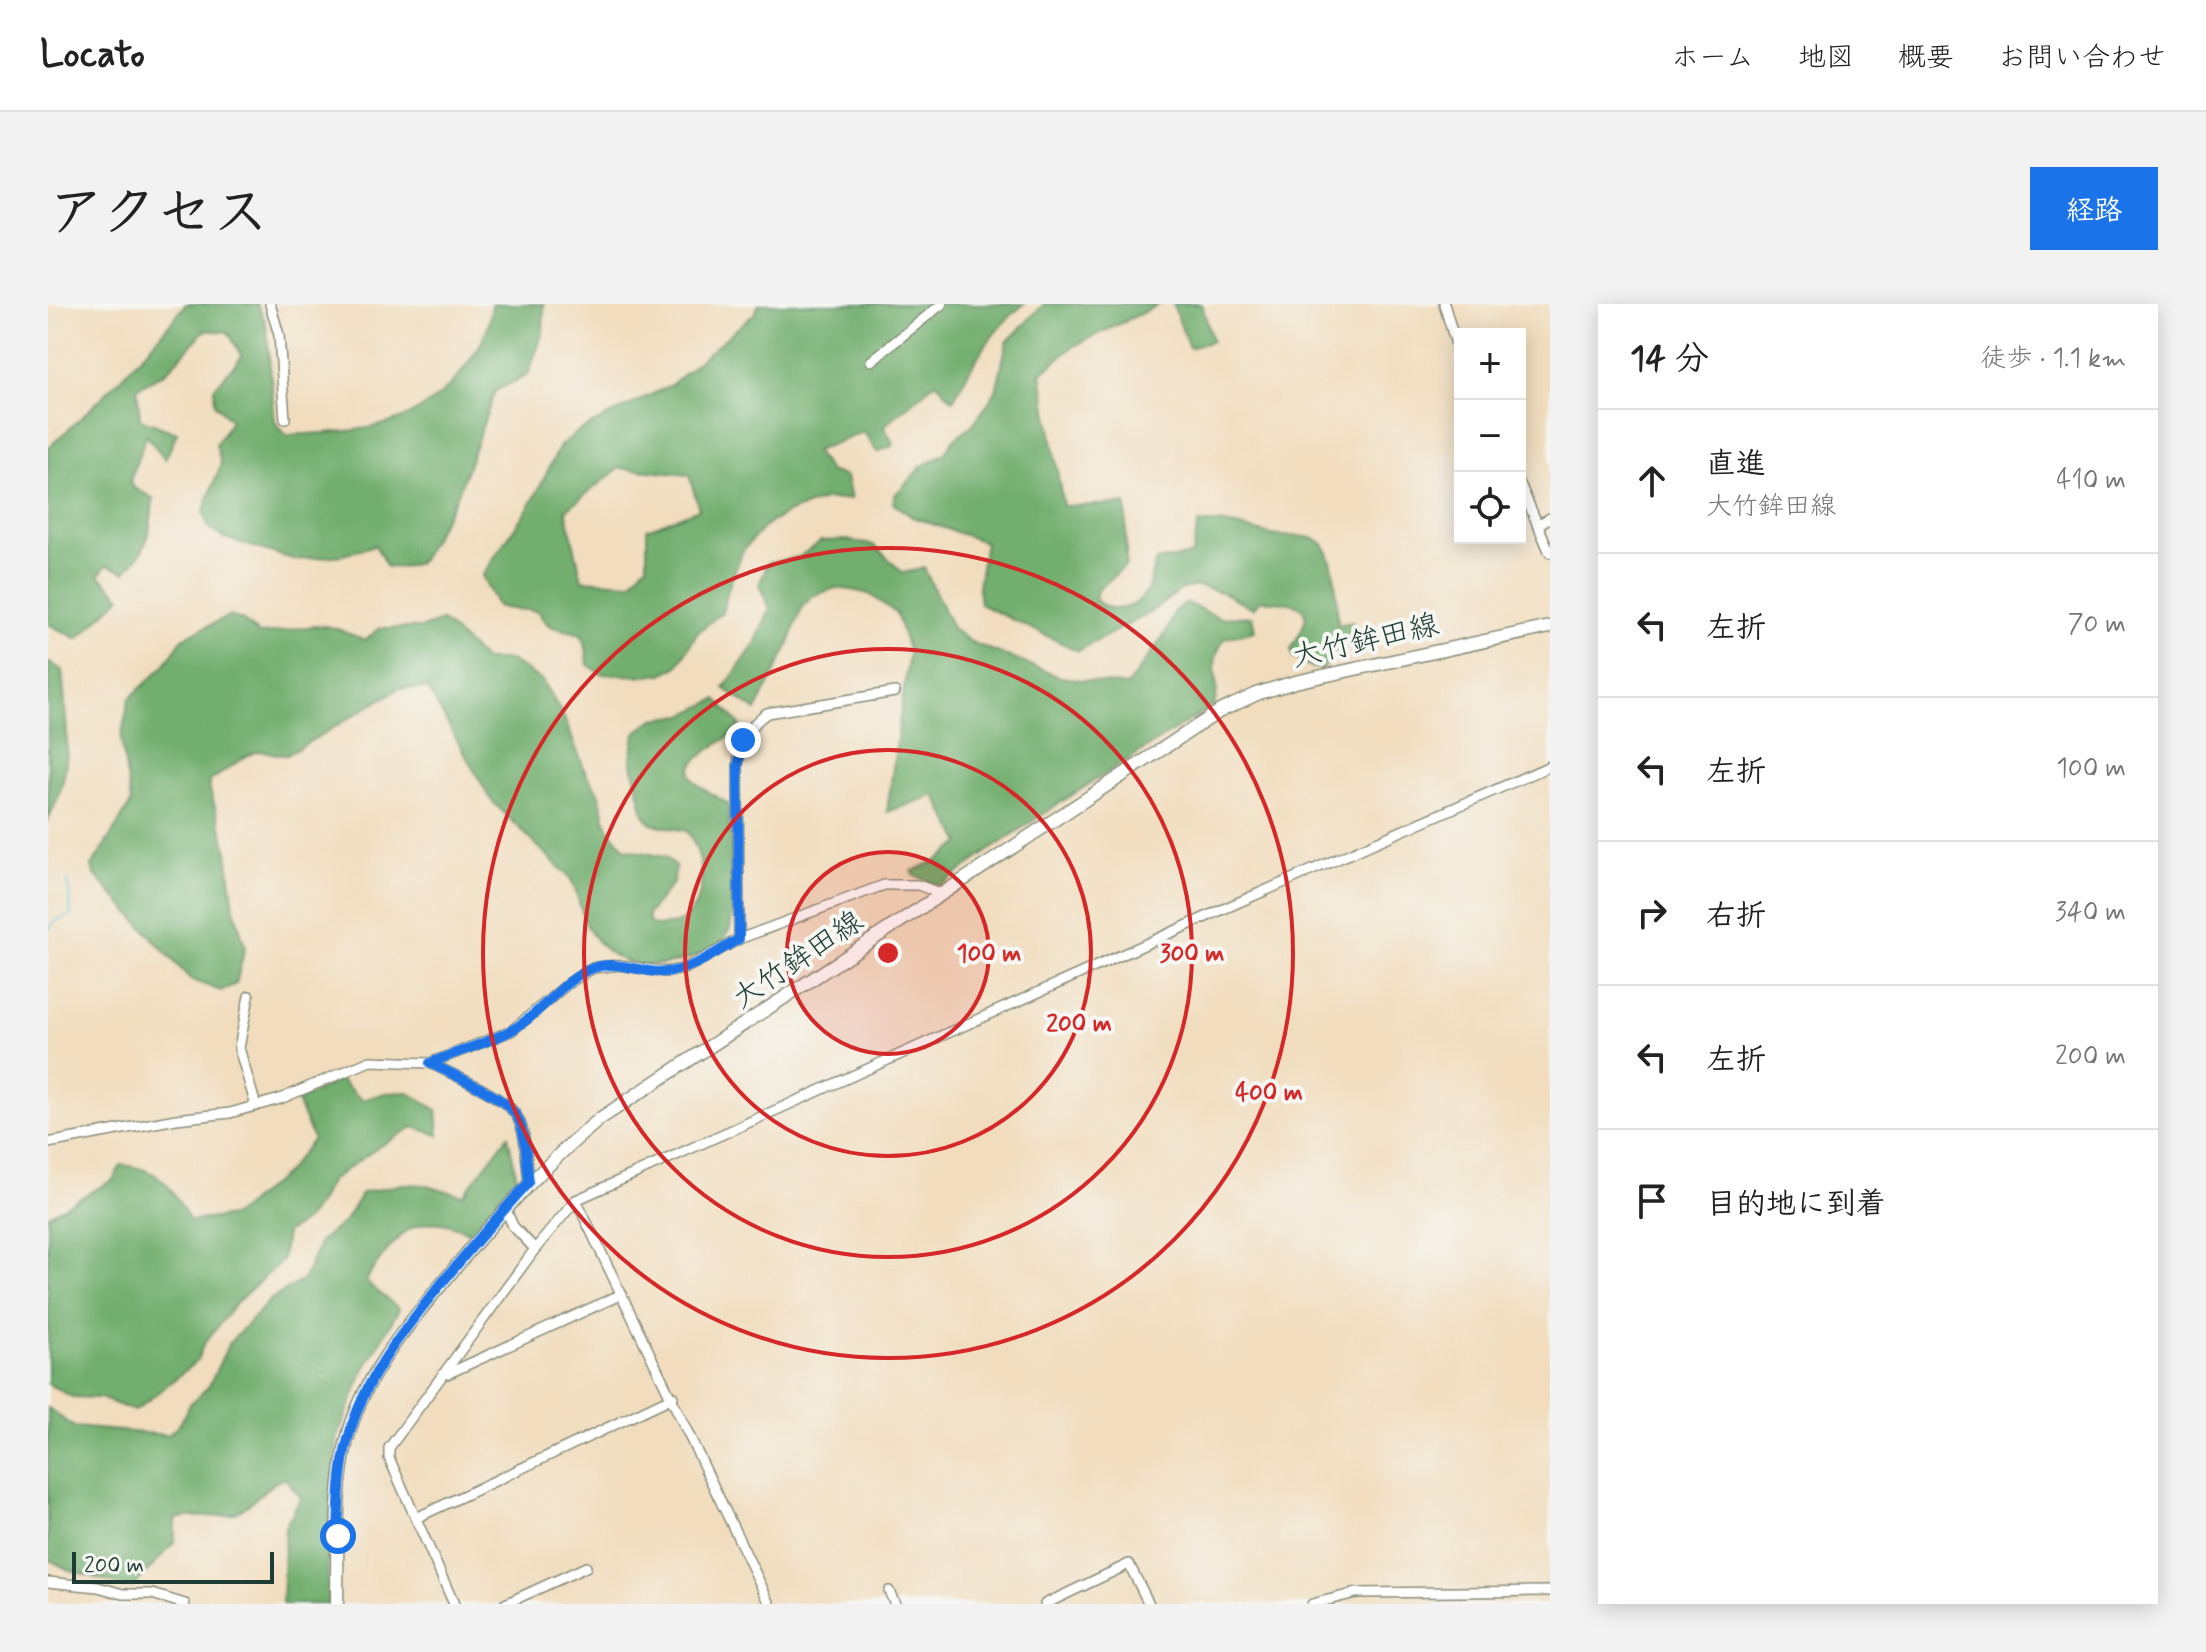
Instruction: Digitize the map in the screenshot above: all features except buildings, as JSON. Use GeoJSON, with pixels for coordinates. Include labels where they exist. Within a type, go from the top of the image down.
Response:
{"type":"FeatureCollection","features":[{"type":"Feature","properties":{"kind":"main road","name":"大竹鉾田線"},"geometry":{"type":"LineString","coordinates":[[337,1604],[339,1486],[348,1438],[368,1386],[400,1334],[505,1208],[529,1182],[601,1118],[1169,744],[1238,702],[1295,682],[1550,627]]}},
{"type":"Feature","properties":{"kind":"street"},"geometry":{"type":"LineString","coordinates":[[270,304],[279,335],[285,419]]}},
{"type":"Feature","properties":{"kind":"street"},"geometry":{"type":"LineString","coordinates":[[871,361],[942,304]]}},
{"type":"Feature","properties":{"kind":"street"},"geometry":{"type":"LineString","coordinates":[[1444,304],[1454,338]]}},
{"type":"Feature","properties":{"kind":"street"},"geometry":{"type":"LineString","coordinates":[[1526,498],[1550,553]]}},
{"type":"Feature","properties":{"kind":"street"},"geometry":{"type":"LineString","coordinates":[[1537,525],[1550,518]]}},
{"type":"Feature","properties":{"kind":"street"},"geometry":{"type":"LineString","coordinates":[[739,939],[738,766],[743,740],[767,713],[895,692]]}},
{"type":"Feature","properties":{"kind":"street"},"geometry":{"type":"LineString","coordinates":[[454,1604],[389,1458],[389,1448],[535,1249],[576,1200],[1550,766]]}},
{"type":"Feature","properties":{"kind":"street"},"geometry":{"type":"LineString","coordinates":[[48,1143],[176,1119],[230,1113],[280,1099],[370,1061],[430,1063],[511,1031],[569,983],[593,968],[611,965],[665,972],[677,970],[698,963],[739,939],[884,885],[918,885],[942,894]]}},
{"type":"Feature","properties":{"kind":"street"},"geometry":{"type":"LineString","coordinates":[[1208,911],[1220,912]]}},
{"type":"Feature","properties":{"kind":"street"},"geometry":{"type":"LineString","coordinates":[[249,996],[239,1048],[256,1106]]}},
{"type":"Feature","properties":{"kind":"street"},"geometry":{"type":"LineString","coordinates":[[430,1063],[482,1090],[516,1115],[529,1182]]}},
{"type":"Feature","properties":{"kind":"street"},"geometry":{"type":"LineString","coordinates":[[576,1200],[770,1604]]}},
{"type":"Feature","properties":{"kind":"street"},"geometry":{"type":"LineString","coordinates":[[505,1208],[513,1226],[535,1249]]}},
{"type":"Feature","properties":{"kind":"street"},"geometry":{"type":"LineString","coordinates":[[444,1376],[622,1294]]}},
{"type":"Feature","properties":{"kind":"street"},"geometry":{"type":"LineString","coordinates":[[416,1518],[673,1397]]}},
{"type":"Feature","properties":{"kind":"street"},"geometry":{"type":"LineString","coordinates":[[1045,1604],[1129,1564],[1149,1604]]}},
{"type":"Feature","properties":{"kind":"street"},"geometry":{"type":"LineString","coordinates":[[505,1604],[586,1567]]}},
{"type":"Feature","properties":{"kind":"street"},"geometry":{"type":"LineString","coordinates":[[48,1582],[98,1587],[123,1594],[152,1594],[185,1604]]}},
{"type":"Feature","properties":{"kind":"street"},"geometry":{"type":"LineString","coordinates":[[889,1591],[895,1604]]}},
{"type":"Feature","properties":{"kind":"street"},"geometry":{"type":"LineString","coordinates":[[1312,1604],[1322,1599],[1356,1593],[1550,1591]]}},
{"type":"Feature","properties":{"kind":"green space"},"geometry":{"type":"Polygon","coordinates":[[[186,304],[257,304],[266,323],[275,422],[286,435],[361,429],[406,417],[426,406],[445,390],[475,353],[486,332],[492,304],[544,304],[543,332],[528,375],[495,391],[459,491],[420,562],[387,567],[375,545],[343,555],[296,560],[222,537],[209,528],[203,513],[221,464],[216,444],[231,421],[215,404],[214,388],[242,356],[228,332],[205,330],[166,372],[137,388],[140,419],[177,433],[165,460],[146,435],[130,481],[134,488],[153,498],[144,547],[125,572],[107,565],[99,575],[121,597],[78,639],[48,624],[48,448],[120,379],[186,304]]]}},
{"type":"Feature","properties":{"kind":"green space"},"geometry":{"type":"Polygon","coordinates":[[[759,304],[1024,304],[992,337],[953,400],[936,382],[884,426],[894,445],[877,452],[864,432],[815,451],[829,471],[846,477],[851,499],[824,500],[789,512],[765,526],[743,550],[722,612],[697,633],[677,667],[662,674],[646,676],[602,674],[588,665],[585,644],[579,634],[549,625],[539,612],[497,606],[482,576],[534,499],[560,446],[580,430],[671,385],[755,313],[759,304]],[[619,468],[566,510],[582,580],[631,583],[647,564],[647,529],[699,509],[689,475],[619,468]]]}},
{"type":"Feature","properties":{"kind":"green space"},"geometry":{"type":"Polygon","coordinates":[[[1044,304],[1160,304],[1074,346],[1041,373],[1063,506],[1126,504],[1126,565],[1097,591],[1095,599],[1115,609],[1136,603],[1148,588],[1156,561],[1192,555],[1198,524],[1225,524],[1272,535],[1315,539],[1323,544],[1332,564],[1338,625],[1352,622],[1356,634],[1322,669],[1293,657],[1291,649],[1304,624],[1305,615],[1297,605],[1261,600],[1253,608],[1224,593],[1198,586],[1182,589],[1148,614],[1078,651],[980,604],[978,587],[985,542],[912,517],[893,503],[895,495],[921,467],[945,453],[953,440],[972,425],[982,412],[996,391],[1007,342],[1044,304]]]}},
{"type":"Feature","properties":{"kind":"green space"},"geometry":{"type":"Polygon","coordinates":[[[1173,304],[1202,304],[1212,341],[1189,348],[1173,304]]]}},
{"type":"Feature","properties":{"kind":"green space"},"geometry":{"type":"Polygon","coordinates":[[[847,540],[874,545],[903,573],[924,568],[952,628],[971,642],[1060,677],[1127,686],[1167,631],[1175,610],[1187,603],[1220,618],[1252,616],[1255,631],[1225,638],[1219,648],[1215,665],[1217,688],[1214,705],[1041,815],[940,886],[913,875],[912,871],[936,861],[961,843],[935,795],[887,812],[909,653],[896,613],[869,594],[852,590],[835,588],[813,596],[802,607],[789,644],[756,711],[724,688],[755,644],[770,609],[759,585],[768,563],[799,557],[821,541],[847,540]]]}},
{"type":"Feature","properties":{"kind":"green space"},"geometry":{"type":"Polygon","coordinates":[[[229,616],[242,620],[259,634],[322,626],[366,640],[379,628],[422,628],[442,621],[485,660],[510,660],[542,681],[562,713],[586,773],[599,794],[607,826],[625,849],[665,857],[676,867],[673,883],[648,914],[649,922],[655,926],[678,923],[690,913],[700,892],[701,866],[687,831],[652,824],[644,815],[631,760],[635,733],[654,719],[684,715],[717,699],[740,725],[696,760],[690,775],[696,783],[728,804],[734,889],[732,921],[726,936],[705,952],[665,964],[637,964],[612,954],[593,936],[584,921],[571,879],[491,800],[428,689],[400,688],[287,755],[255,752],[210,781],[226,845],[234,908],[245,947],[236,984],[221,991],[191,980],[94,874],[92,866],[131,803],[121,739],[129,699],[162,668],[184,637],[229,616]]]}},
{"type":"Feature","properties":{"kind":"green space"},"geometry":{"type":"Polygon","coordinates":[[[48,662],[62,670],[67,746],[63,782],[48,819],[48,662]]]}},
{"type":"Feature","properties":{"kind":"green space"},"geometry":{"type":"Polygon","coordinates":[[[340,1080],[362,1100],[385,1093],[408,1092],[437,1110],[439,1135],[414,1127],[331,1180],[305,1221],[286,1233],[282,1261],[237,1302],[203,1345],[197,1361],[135,1411],[100,1398],[72,1397],[48,1384],[48,1215],[113,1180],[121,1165],[147,1171],[164,1182],[190,1221],[233,1216],[286,1173],[313,1139],[297,1101],[340,1080]]]}},
{"type":"Feature","properties":{"kind":"green space"},"geometry":{"type":"Polygon","coordinates":[[[508,1136],[517,1178],[472,1234],[452,1225],[435,1222],[421,1224],[397,1239],[365,1281],[399,1309],[363,1372],[337,1439],[328,1533],[328,1604],[282,1604],[285,1527],[301,1497],[285,1478],[233,1514],[175,1519],[175,1542],[134,1586],[126,1587],[67,1569],[48,1559],[48,1408],[74,1427],[168,1435],[179,1425],[190,1404],[209,1386],[229,1343],[271,1299],[304,1279],[320,1241],[345,1221],[362,1193],[403,1184],[425,1185],[463,1195],[508,1136]]]}},
{"type":"Feature","properties":{"kind":"waterway"},"geometry":{"type":"LineString","coordinates":[[48,930],[55,921],[71,915],[68,881]]}},
{"type":"Feature","properties":{"kind":"route"},"geometry":{"type":"LineString","coordinates":[[338,1536],[342,1462],[356,1413],[376,1369],[412,1319],[529,1182],[516,1115],[482,1090],[430,1063],[511,1031],[569,983],[593,968],[620,965],[665,972],[684,969],[739,939],[738,766],[739,748],[743,740]]}}]}
